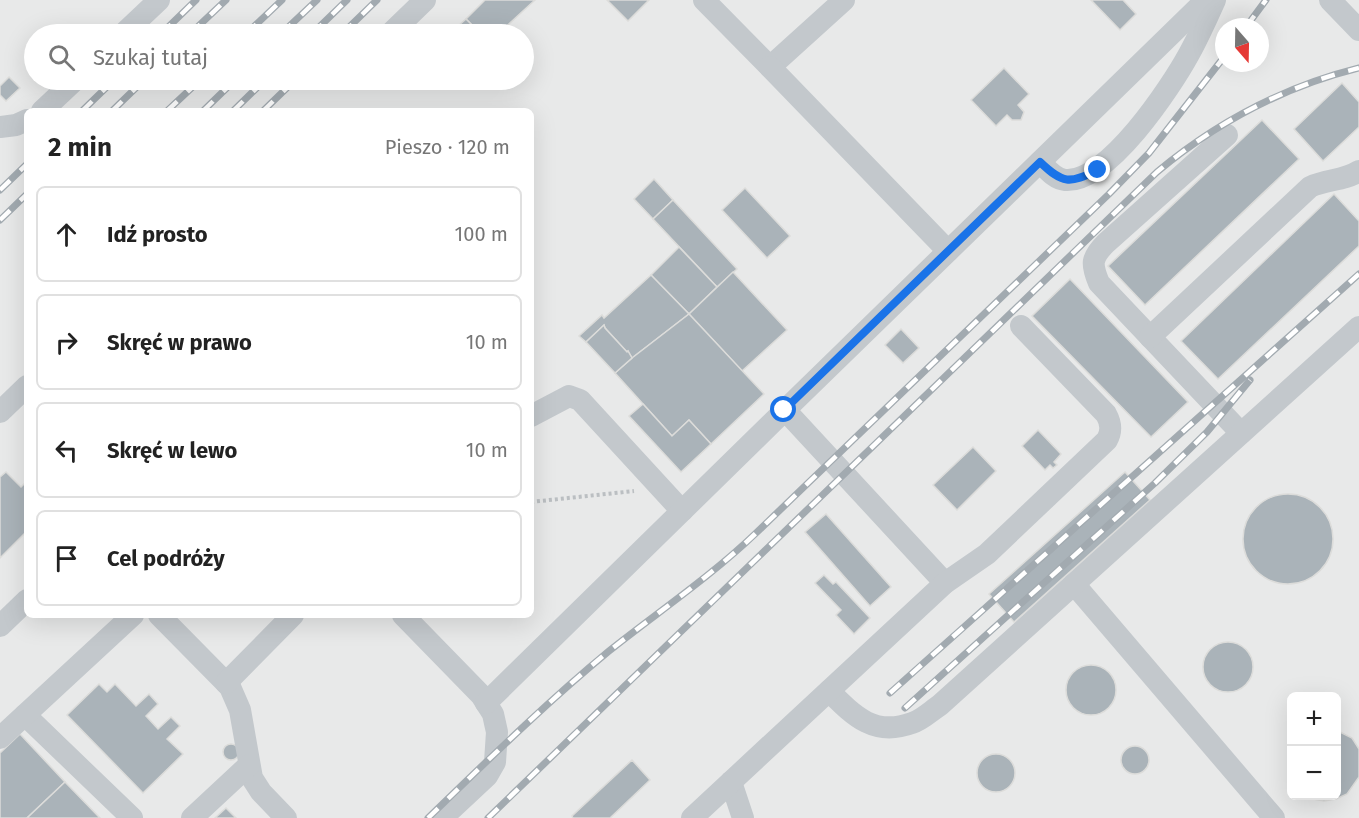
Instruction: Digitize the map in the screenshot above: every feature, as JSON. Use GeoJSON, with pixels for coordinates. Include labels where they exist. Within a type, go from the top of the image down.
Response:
{"type":"FeatureCollection","features":[{"type":"Feature","properties":{"kind":"lane"},"geometry":{"type":"LineString","coordinates":[[134,24],[159,0]]}},
{"type":"Feature","properties":{"kind":"lane"},"geometry":{"type":"LineString","coordinates":[[400,24],[425,0]]}},
{"type":"Feature","properties":{"kind":"lane"},"geometry":{"type":"LineString","coordinates":[[704,0],[948,251]]}},
{"type":"Feature","properties":{"kind":"lane"},"geometry":{"type":"LineString","coordinates":[[770,67],[844,0]]}},
{"type":"Feature","properties":{"kind":"lane"},"geometry":{"type":"LineString","coordinates":[[486,703],[1206,0]]}},
{"type":"Feature","properties":{"kind":"lane"},"geometry":{"type":"LineString","coordinates":[[1040,162],[1055,177],[1065,180],[1081,178],[1098,170],[1160,101],[1189,54],[1215,0]]}},
{"type":"Feature","properties":{"kind":"lane"},"geometry":{"type":"LineString","coordinates":[[1330,0],[1359,30]]}},
{"type":"Feature","properties":{"kind":"lane"},"geometry":{"type":"LineString","coordinates":[[45,108],[64,90]]}},
{"type":"Feature","properties":{"kind":"lane"},"geometry":{"type":"LineString","coordinates":[[0,127],[24,121]]}},
{"type":"Feature","properties":{"kind":"lane"},"geometry":{"type":"LineString","coordinates":[[1227,135],[1095,253],[1093,268],[1099,283],[1241,433]]}},
{"type":"Feature","properties":{"kind":"lane"},"geometry":{"type":"LineString","coordinates":[[1150,337],[1310,187],[1322,181],[1338,179],[1359,171]]}},
{"type":"Feature","properties":{"kind":"lane"},"geometry":{"type":"LineString","coordinates":[[692,818],[945,583],[987,554],[1107,440],[1110,434],[1110,420],[1106,414],[1021,326]]}},
{"type":"Feature","properties":{"kind":"lane"},"geometry":{"type":"LineString","coordinates":[[829,692],[854,717],[872,726],[890,728],[913,723],[940,705],[1359,327]]}},
{"type":"Feature","properties":{"kind":"lane"},"geometry":{"type":"LineString","coordinates":[[0,412],[24,389]]}},
{"type":"Feature","properties":{"kind":"lane"},"geometry":{"type":"LineString","coordinates":[[534,414],[558,400],[570,396],[579,400],[682,510]]}},
{"type":"Feature","properties":{"kind":"lane"},"geometry":{"type":"LineString","coordinates":[[534,422],[558,400]]}},
{"type":"Feature","properties":{"kind":"lane"},"geometry":{"type":"LineString","coordinates":[[784,410],[945,583]]}},
{"type":"Feature","properties":{"kind":"lane"},"geometry":{"type":"LineString","coordinates":[[1074,584],[1274,818]]}},
{"type":"Feature","properties":{"kind":"lane"},"geometry":{"type":"LineString","coordinates":[[0,626],[24,603]]}},
{"type":"Feature","properties":{"kind":"lane"},"geometry":{"type":"LineString","coordinates":[[0,738],[130,618]]}},
{"type":"Feature","properties":{"kind":"lane"},"geometry":{"type":"LineString","coordinates":[[162,618],[226,683],[236,697],[252,778],[261,792],[286,818]]}},
{"type":"Feature","properties":{"kind":"lane"},"geometry":{"type":"LineString","coordinates":[[226,683],[290,618]]}},
{"type":"Feature","properties":{"kind":"lane"},"geometry":{"type":"LineString","coordinates":[[406,618],[482,695],[493,714],[498,732],[495,762],[487,776],[442,818]]}},
{"type":"Feature","properties":{"kind":"lane"},"geometry":{"type":"LineString","coordinates":[[25,715],[132,818]]}},
{"type":"Feature","properties":{"kind":"lane"},"geometry":{"type":"LineString","coordinates":[[192,818],[249,765]]}},
{"type":"Feature","properties":{"kind":"lane"},"geometry":{"type":"LineString","coordinates":[[731,782],[743,818]]}},
{"type":"Feature","properties":{"kind":"path"},"geometry":{"type":"LineString","coordinates":[[534,502],[662,488]]}},
{"type":"Feature","properties":{"kind":"shaded area"},"geometry":{"type":"Polygon","coordinates":[[[0,0],[1359,0],[1359,818],[0,818],[0,0]]]}},
{"type":"Feature","properties":{"kind":"building"},"geometry":{"type":"Polygon","coordinates":[[[485,0],[535,0],[509,24],[471,24],[466,19],[485,0]]]}},
{"type":"Feature","properties":{"kind":"building"},"geometry":{"type":"Polygon","coordinates":[[[607,0],[649,0],[628,21],[607,0]]]}},
{"type":"Feature","properties":{"kind":"building"},"geometry":{"type":"Polygon","coordinates":[[[1091,0],[1123,0],[1136,14],[1120,30],[1091,0]]]}},
{"type":"Feature","properties":{"kind":"building"},"geometry":{"type":"Polygon","coordinates":[[[466,19],[471,24],[460,24],[466,19]]]}},
{"type":"Feature","properties":{"kind":"building"},"geometry":{"type":"Polygon","coordinates":[[[1004,68],[1029,94],[1018,105],[1024,112],[1021,120],[1012,120],[1007,115],[996,126],[971,100],[1004,68]]]}},
{"type":"Feature","properties":{"kind":"building"},"geometry":{"type":"Polygon","coordinates":[[[9,77],[20,88],[6,101],[0,95],[0,86],[9,77]]]}},
{"type":"Feature","properties":{"kind":"building"},"geometry":{"type":"Polygon","coordinates":[[[1342,83],[1359,102],[1359,127],[1323,161],[1294,129],[1342,83]]]}},
{"type":"Feature","properties":{"kind":"building"},"geometry":{"type":"Polygon","coordinates":[[[1262,120],[1299,159],[1145,305],[1108,266],[1262,120]]]}},
{"type":"Feature","properties":{"kind":"building"},"geometry":{"type":"Polygon","coordinates":[[[654,179],[673,200],[653,219],[634,199],[654,179]]]}},
{"type":"Feature","properties":{"kind":"building"},"geometry":{"type":"Polygon","coordinates":[[[745,188],[790,236],[767,258],[722,210],[745,188]]]}},
{"type":"Feature","properties":{"kind":"building"},"geometry":{"type":"Polygon","coordinates":[[[1334,194],[1359,221],[1359,246],[1218,379],[1181,341],[1334,194]]]}},
{"type":"Feature","properties":{"kind":"building"},"geometry":{"type":"Polygon","coordinates":[[[673,200],[737,269],[717,287],[653,219],[673,200]]]}},
{"type":"Feature","properties":{"kind":"building"},"geometry":{"type":"Polygon","coordinates":[[[679,247],[717,287],[689,314],[651,275],[679,247]]]}},
{"type":"Feature","properties":{"kind":"building"},"geometry":{"type":"Polygon","coordinates":[[[733,272],[787,330],[742,371],[689,314],[733,272]]]}},
{"type":"Feature","properties":{"kind":"building"},"geometry":{"type":"Polygon","coordinates":[[[651,275],[689,314],[632,358],[604,325],[586,342],[579,336],[602,315],[604,318],[651,275]]]}},
{"type":"Feature","properties":{"kind":"building"},"geometry":{"type":"Polygon","coordinates":[[[1070,279],[1188,402],[1151,437],[1032,316],[1070,279]]]}},
{"type":"Feature","properties":{"kind":"building"},"geometry":{"type":"Polygon","coordinates":[[[689,314],[764,394],[711,444],[689,420],[672,436],[615,373],[689,314]]]}},
{"type":"Feature","properties":{"kind":"building"},"geometry":{"type":"Polygon","coordinates":[[[604,325],[632,358],[615,373],[586,342],[604,325]]]}},
{"type":"Feature","properties":{"kind":"building"},"geometry":{"type":"Polygon","coordinates":[[[901,329],[919,348],[903,363],[885,345],[901,329]]]}},
{"type":"Feature","properties":{"kind":"building"},"geometry":{"type":"Polygon","coordinates":[[[643,404],[672,436],[689,420],[711,444],[681,472],[629,416],[643,404]]]}},
{"type":"Feature","properties":{"kind":"building"},"geometry":{"type":"Polygon","coordinates":[[[1038,430],[1061,454],[1054,462],[1057,465],[1053,468],[1050,465],[1045,470],[1022,446],[1038,430]]]}},
{"type":"Feature","properties":{"kind":"building"},"geometry":{"type":"Polygon","coordinates":[[[973,447],[996,471],[957,510],[933,485],[973,447]]]}},
{"type":"Feature","properties":{"kind":"building"},"geometry":{"type":"Polygon","coordinates":[[[6,472],[21,487],[24,484],[24,534],[0,558],[0,477],[6,472]]]}},
{"type":"Feature","properties":{"kind":"building"},"geometry":{"type":"Polygon","coordinates":[[[1125,472],[1150,500],[1014,622],[989,594],[1125,472]]]}},
{"type":"Feature","properties":{"kind":"building"},"geometry":{"type":"Polygon","coordinates":[[[1288,494],[1305,497],[1320,507],[1330,522],[1333,539],[1330,556],[1320,571],[1305,581],[1288,584],[1271,581],[1256,571],[1246,556],[1243,539],[1246,522],[1256,507],[1271,497],[1288,494]]]}},
{"type":"Feature","properties":{"kind":"building"},"geometry":{"type":"Polygon","coordinates":[[[826,514],[891,587],[870,606],[805,532],[826,514]]]}},
{"type":"Feature","properties":{"kind":"building"},"geometry":{"type":"Polygon","coordinates":[[[824,575],[833,584],[836,582],[870,618],[854,634],[836,615],[841,610],[815,583],[824,575]]]}},
{"type":"Feature","properties":{"kind":"building"},"geometry":{"type":"Polygon","coordinates":[[[1228,642],[1237,644],[1248,653],[1253,667],[1251,676],[1242,687],[1228,692],[1219,690],[1208,681],[1203,667],[1205,658],[1214,647],[1228,642]]]}},
{"type":"Feature","properties":{"kind":"building"},"geometry":{"type":"Polygon","coordinates":[[[1091,665],[1100,667],[1111,676],[1116,690],[1114,699],[1105,710],[1091,715],[1082,713],[1071,704],[1066,690],[1068,681],[1077,670],[1091,665]]]}},
{"type":"Feature","properties":{"kind":"building"},"geometry":{"type":"Polygon","coordinates":[[[99,684],[107,692],[115,684],[136,706],[149,694],[158,704],[146,716],[158,729],[171,717],[180,726],[167,739],[183,754],[143,793],[67,715],[99,684]]]}},
{"type":"Feature","properties":{"kind":"building"},"geometry":{"type":"Polygon","coordinates":[[[1341,732],[1352,738],[1359,749],[1359,777],[1347,794],[1341,797],[1341,732]]]}},
{"type":"Feature","properties":{"kind":"building"},"geometry":{"type":"Polygon","coordinates":[[[20,734],[65,782],[27,818],[0,818],[0,753],[20,734]]]}},
{"type":"Feature","properties":{"kind":"building"},"geometry":{"type":"Polygon","coordinates":[[[231,744],[237,746],[239,752],[237,758],[231,760],[225,758],[223,752],[225,746],[231,744]]]}},
{"type":"Feature","properties":{"kind":"building"},"geometry":{"type":"Polygon","coordinates":[[[1135,746],[1145,750],[1149,760],[1145,770],[1135,774],[1125,770],[1121,760],[1125,750],[1135,746]]]}},
{"type":"Feature","properties":{"kind":"building"},"geometry":{"type":"Polygon","coordinates":[[[996,754],[1010,759],[1015,773],[1010,787],[996,792],[982,787],[977,773],[982,759],[996,754]]]}},
{"type":"Feature","properties":{"kind":"building"},"geometry":{"type":"Polygon","coordinates":[[[632,760],[650,780],[610,818],[573,818],[572,816],[632,760]]]}},
{"type":"Feature","properties":{"kind":"building"},"geometry":{"type":"Polygon","coordinates":[[[65,782],[100,818],[27,818],[65,782]]]}},
{"type":"Feature","properties":{"kind":"building"},"geometry":{"type":"Polygon","coordinates":[[[226,808],[236,818],[215,818],[226,808]]]}},
{"type":"Feature","properties":{"kind":"railway"},"geometry":{"type":"LineString","coordinates":[[171,24],[196,0]]}},
{"type":"Feature","properties":{"kind":"railway"},"geometry":{"type":"LineString","coordinates":[[201,24],[226,0]]}},
{"type":"Feature","properties":{"kind":"railway"},"geometry":{"type":"LineString","coordinates":[[257,24],[282,0]]}},
{"type":"Feature","properties":{"kind":"railway"},"geometry":{"type":"LineString","coordinates":[[292,24],[317,0]]}},
{"type":"Feature","properties":{"kind":"railway"},"geometry":{"type":"LineString","coordinates":[[322,24],[347,0]]}},
{"type":"Feature","properties":{"kind":"railway"},"geometry":{"type":"LineString","coordinates":[[352,24],[377,0]]}},
{"type":"Feature","properties":{"kind":"railway"},"geometry":{"type":"LineString","coordinates":[[1253,18],[1266,0]]}},
{"type":"Feature","properties":{"kind":"railway"},"geometry":{"type":"LineString","coordinates":[[488,818],[1157,172],[1203,137],[1252,108],[1304,85],[1359,68]]}},
{"type":"Feature","properties":{"kind":"railway"},"geometry":{"type":"LineString","coordinates":[[428,818],[562,691],[609,651],[702,580],[755,534],[1109,194],[1149,153],[1215,69]]}},
{"type":"Feature","properties":{"kind":"railway"},"geometry":{"type":"LineString","coordinates":[[85,108],[104,90]]}},
{"type":"Feature","properties":{"kind":"railway"},"geometry":{"type":"LineString","coordinates":[[115,108],[134,90]]}},
{"type":"Feature","properties":{"kind":"railway"},"geometry":{"type":"LineString","coordinates":[[170,108],[189,90]]}},
{"type":"Feature","properties":{"kind":"railway"},"geometry":{"type":"LineString","coordinates":[[206,108],[225,90]]}},
{"type":"Feature","properties":{"kind":"railway"},"geometry":{"type":"LineString","coordinates":[[236,108],[255,90]]}},
{"type":"Feature","properties":{"kind":"railway"},"geometry":{"type":"LineString","coordinates":[[266,108],[285,90]]}},
{"type":"Feature","properties":{"kind":"railway"},"geometry":{"type":"LineString","coordinates":[[0,190],[24,167]]}},
{"type":"Feature","properties":{"kind":"railway"},"geometry":{"type":"LineString","coordinates":[[0,220],[24,197]]}},
{"type":"Feature","properties":{"kind":"railway"},"geometry":{"type":"LineString","coordinates":[[890,693],[1359,274]]}},
{"type":"Feature","properties":{"kind":"railway"},"geometry":{"type":"LineString","coordinates":[[905,708],[1155,483],[1207,432],[1250,380]]}},
{"type":"Feature","properties":{"kind":"route"},"geometry":{"type":"LineString","coordinates":[[784,410],[1040,162],[1055,177],[1065,180],[1081,178],[1098,170]]}}]}
